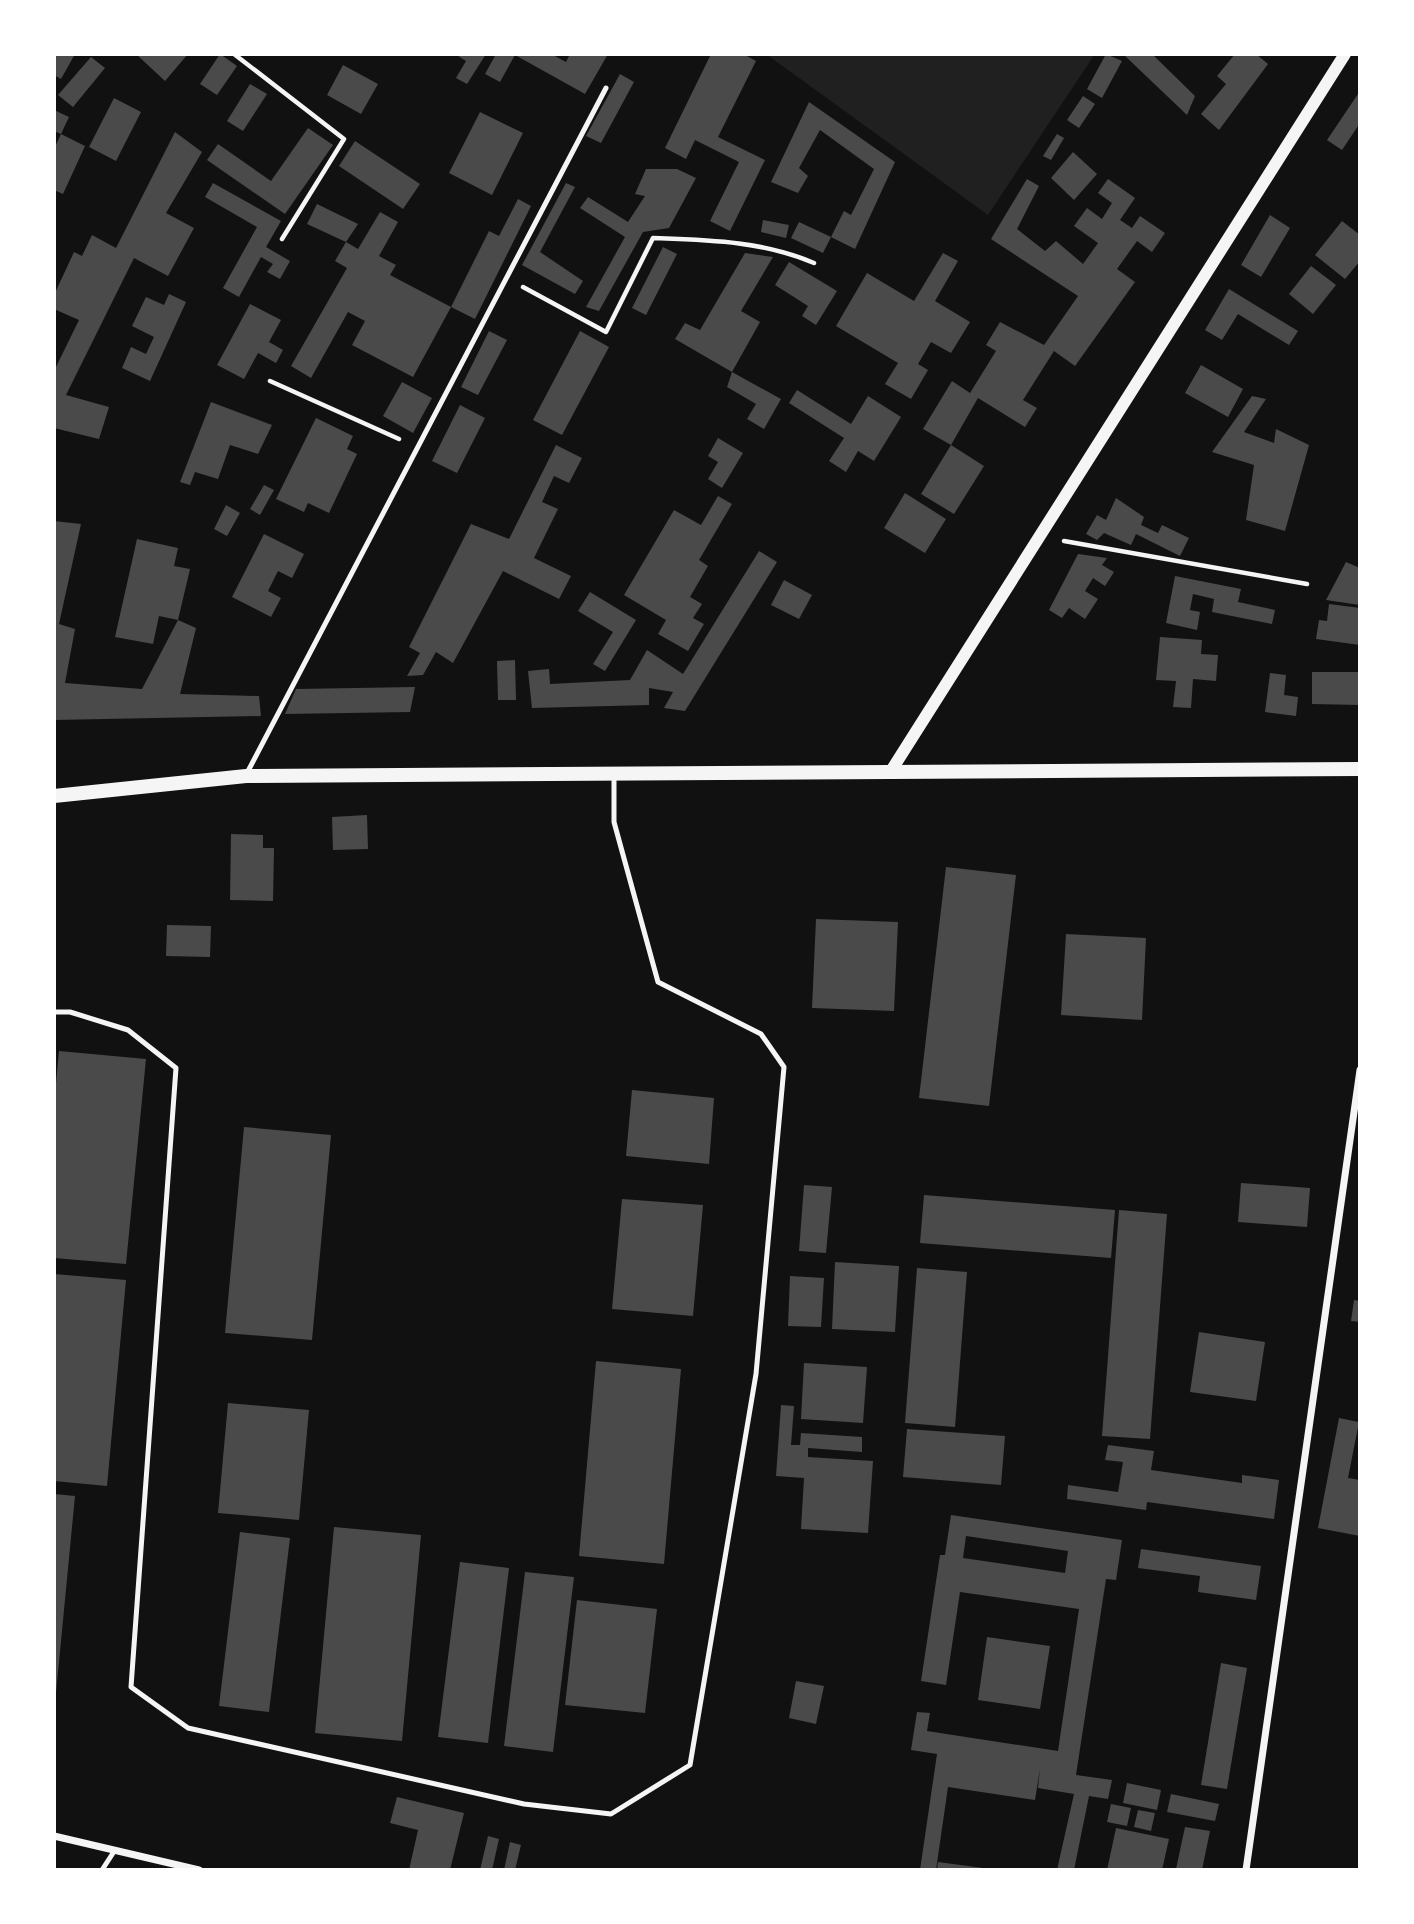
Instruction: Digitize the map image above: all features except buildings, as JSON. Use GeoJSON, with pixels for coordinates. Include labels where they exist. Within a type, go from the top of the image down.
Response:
{"type":"FeatureCollection","features":[{"type":"Feature","properties":{"kind":"main road"},"geometry":{"type":"LineString","coordinates":[[54,796],[246,776],[1360,769]]}},
{"type":"Feature","properties":{"kind":"street"},"geometry":{"type":"LineString","coordinates":[[891,771],[1345,54]]}},
{"type":"Feature","properties":{"kind":"street"},"geometry":{"type":"LineString","coordinates":[[1246,1870],[1360,1070]]}},
{"type":"Feature","properties":{"kind":"street"},"geometry":{"type":"LineString","coordinates":[[54,1836],[199,1870]]}},
{"type":"Feature","properties":{"kind":"lane"},"geometry":{"type":"LineString","coordinates":[[246,776],[606,88]]}},
{"type":"Feature","properties":{"kind":"lane"},"geometry":{"type":"LineString","coordinates":[[54,1012],[70,1012],[128,1030],[176,1068],[131,1687],[188,1728],[524,1804],[611,1814],[690,1765],[756,1374],[784,1067],[761,1034],[658,982],[614,822],[614,774]]}},
{"type":"Feature","properties":{"kind":"lane"},"geometry":{"type":"LineString","coordinates":[[102,1870],[115,1850]]}},
{"type":"Feature","properties":{"kind":"path"},"geometry":{"type":"LineString","coordinates":[[234,54],[344,139],[282,239]]}},
{"type":"Feature","properties":{"kind":"path"},"geometry":{"type":"LineString","coordinates":[[507,279],[607,332],[653,238],[727,240],[785,250],[814,262]]}},
{"type":"Feature","properties":{"kind":"path"},"geometry":{"type":"LineString","coordinates":[[270,381],[419,448]]}},
{"type":"Feature","properties":{"kind":"path"},"geometry":{"type":"LineString","coordinates":[[1039,537],[1307,584]]}},
{"type":"Feature","properties":{"kind":"shaded area"},"geometry":{"type":"Polygon","coordinates":[[[766,54],[1095,54],[988,215],[766,54]]]}}]}
